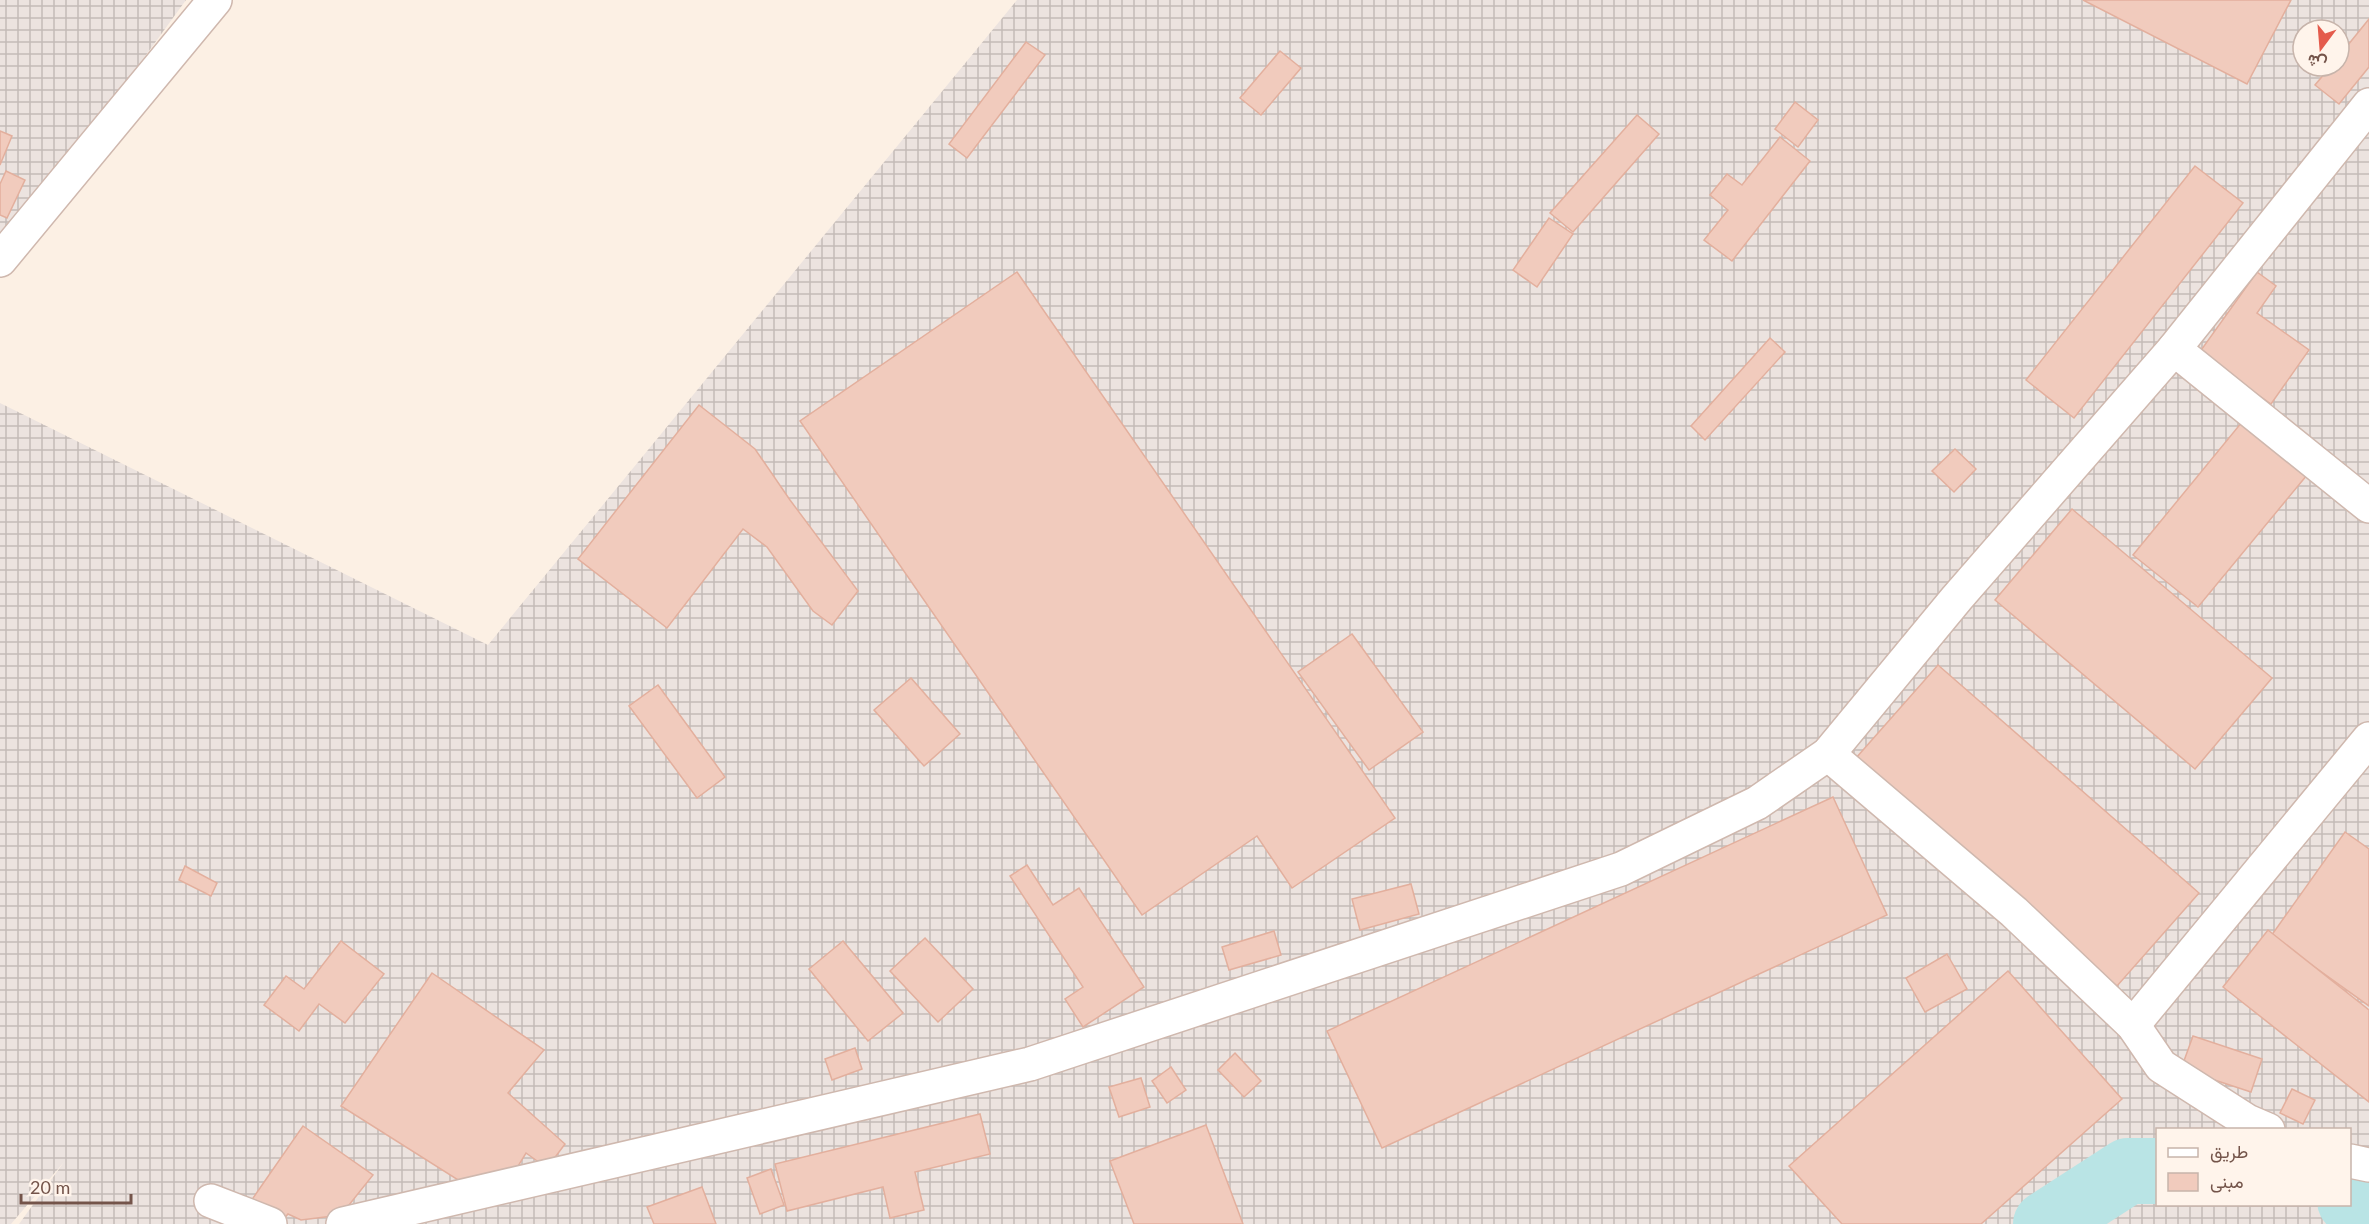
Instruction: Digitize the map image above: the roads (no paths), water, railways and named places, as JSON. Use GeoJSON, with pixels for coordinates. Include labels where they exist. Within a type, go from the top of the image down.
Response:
{"type":"FeatureCollection","features":[{"type":"Feature","properties":{"kind":"street"},"geometry":{"type":"LineString","coordinates":[[0,260],[215,0]]}},
{"type":"Feature","properties":{"kind":"street"},"geometry":{"type":"LineString","coordinates":[[343,1224],[1030,1064],[1621,869],[1757,803],[1828,754],[1957,598],[2174,349],[2369,105]]}},
{"type":"Feature","properties":{"kind":"street"},"geometry":{"type":"LineString","coordinates":[[2174,349],[2369,506]]}},
{"type":"Feature","properties":{"kind":"street"},"geometry":{"type":"LineString","coordinates":[[2133,1025],[2369,739]]}},
{"type":"Feature","properties":{"kind":"street"},"geometry":{"type":"LineString","coordinates":[[1828,754],[2014,912],[2133,1025],[2161,1066],[2247,1121],[2263,1128]]}},
{"type":"Feature","properties":{"kind":"street"},"geometry":{"type":"LineString","coordinates":[[2351,1161],[2369,1165]]}},
{"type":"Feature","properties":{"kind":"street"},"geometry":{"type":"LineString","coordinates":[[211,1201],[270,1224]]}},
{"type":"Feature","properties":{"kind":"waterway"},"geometry":{"type":"LineString","coordinates":[[2046,1224],[2128,1171],[2156,1171]]}},
{"type":"Feature","properties":{"kind":"waterway"},"geometry":{"type":"LineString","coordinates":[[2351,1201],[2369,1207]]}}]}
